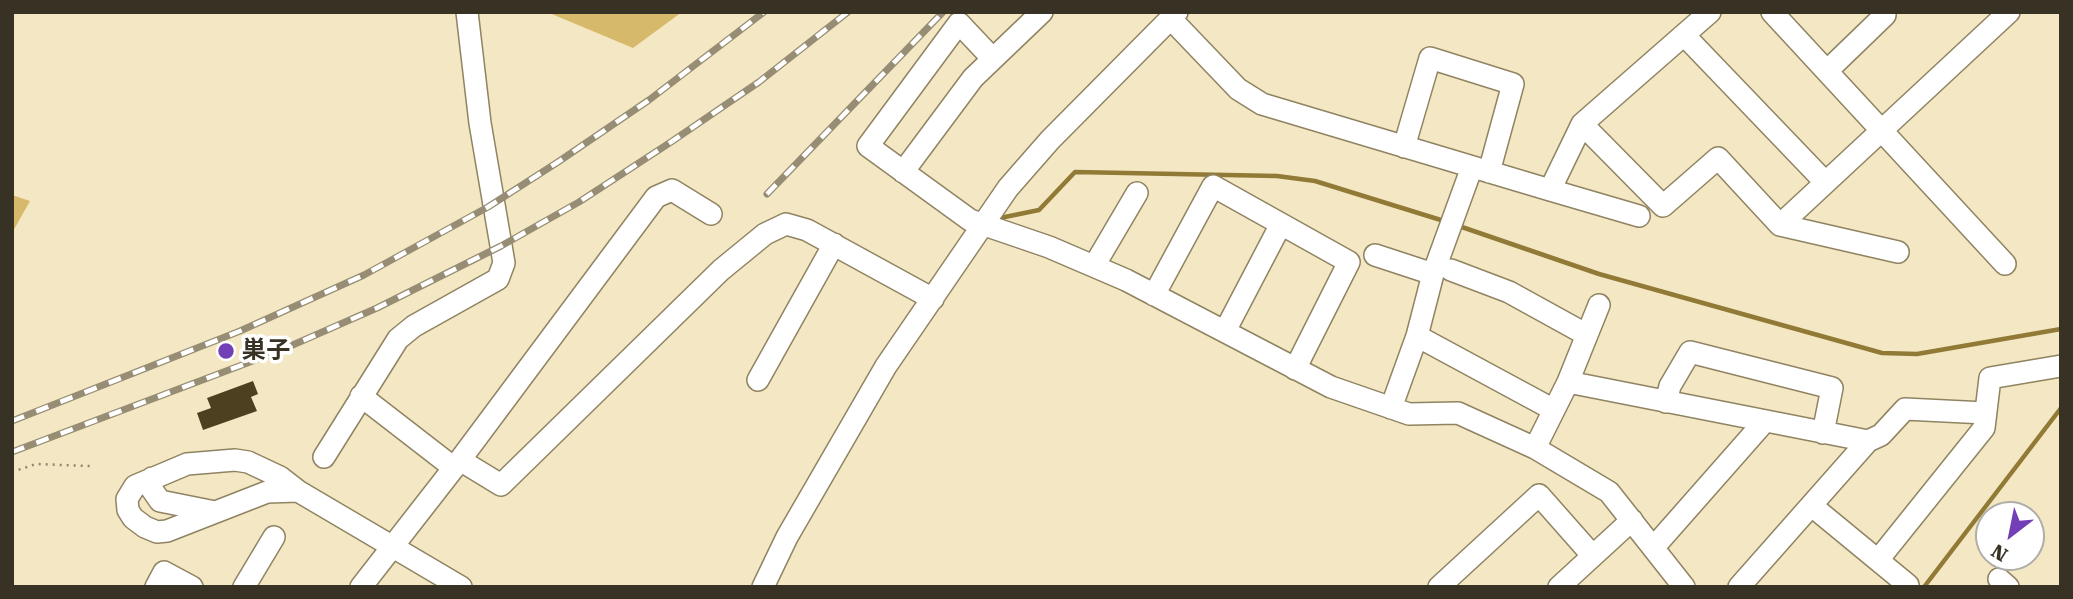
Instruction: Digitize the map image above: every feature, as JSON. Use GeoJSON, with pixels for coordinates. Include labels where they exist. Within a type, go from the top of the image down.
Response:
{"type":"FeatureCollection","features":[{"type":"Feature","properties":{"kind":"street"},"geometry":{"type":"LineString","coordinates":[[324,457],[398,339],[414,326],[498,279],[504,263],[481,123],[467,12]]}},
{"type":"Feature","properties":{"kind":"street"},"geometry":{"type":"LineString","coordinates":[[903,172],[973,78],[1042,12]]}},
{"type":"Feature","properties":{"kind":"street"},"geometry":{"type":"LineString","coordinates":[[1550,190],[1582,124],[1710,12]]}},
{"type":"Feature","properties":{"kind":"street"},"geometry":{"type":"LineString","coordinates":[[1772,12],[2005,264]]}},
{"type":"Feature","properties":{"kind":"street"},"geometry":{"type":"LineString","coordinates":[[1780,225],[2009,12]]}},
{"type":"Feature","properties":{"kind":"street"},"geometry":{"type":"LineString","coordinates":[[763,587],[787,537],[839,444],[1008,188],[1050,140],[1174,15],[1249,98],[1404,148],[1639,216]]}},
{"type":"Feature","properties":{"kind":"street"},"geometry":{"type":"LineString","coordinates":[[1827,71],[1885,15]]}},
{"type":"Feature","properties":{"kind":"street"},"geometry":{"type":"LineString","coordinates":[[992,58],[959,23],[948,34],[868,146],[970,220],[1094,267],[1154,295],[1331,387],[1409,414],[1458,413],[1535,447],[1609,492],[1654,547],[1681,586]]}},
{"type":"Feature","properties":{"kind":"street"},"geometry":{"type":"LineString","coordinates":[[1684,35],[1825,181]]}},
{"type":"Feature","properties":{"kind":"street"},"geometry":{"type":"LineString","coordinates":[[1391,408],[1442,272],[1453,222],[1481,169],[1513,84],[1430,58],[1404,148]]}},
{"type":"Feature","properties":{"kind":"street"},"geometry":{"type":"LineString","coordinates":[[1582,124],[1663,206],[1718,158],[1780,225],[1898,252]]}},
{"type":"Feature","properties":{"kind":"street"},"geometry":{"type":"LineString","coordinates":[[1154,295],[1213,186],[1349,262],[1295,369]]}},
{"type":"Feature","properties":{"kind":"street"},"geometry":{"type":"LineString","coordinates":[[362,587],[656,197],[671,190],[711,214]]}},
{"type":"Feature","properties":{"kind":"street"},"geometry":{"type":"LineString","coordinates":[[1094,267],[1137,193]]}},
{"type":"Feature","properties":{"kind":"street"},"geometry":{"type":"LineString","coordinates":[[361,396],[457,464],[501,485],[721,270],[765,234],[786,224],[807,230],[933,299]]}},
{"type":"Feature","properties":{"kind":"street"},"geometry":{"type":"LineString","coordinates":[[1225,331],[1281,224]]}},
{"type":"Feature","properties":{"kind":"street"},"geometry":{"type":"LineString","coordinates":[[758,380],[834,244]]}},
{"type":"Feature","properties":{"kind":"street"},"geometry":{"type":"LineString","coordinates":[[1375,254],[1509,292],[1587,335]]}},
{"type":"Feature","properties":{"kind":"street"},"geometry":{"type":"LineString","coordinates":[[1535,447],[1568,382],[1599,305]]}},
{"type":"Feature","properties":{"kind":"street"},"geometry":{"type":"LineString","coordinates":[[1417,336],[1554,410]]}},
{"type":"Feature","properties":{"kind":"street"},"geometry":{"type":"LineString","coordinates":[[1666,402],[1670,386],[1690,352],[1832,388],[1824,433]]}},
{"type":"Feature","properties":{"kind":"street"},"geometry":{"type":"LineString","coordinates":[[1878,560],[1984,428],[1990,378],[2061,366]]}},
{"type":"Feature","properties":{"kind":"street"},"geometry":{"type":"LineString","coordinates":[[1568,382],[1868,441]]}},
{"type":"Feature","properties":{"kind":"street"},"geometry":{"type":"LineString","coordinates":[[1739,587],[1868,441],[1881,435],[1905,409],[1985,413]]}},
{"type":"Feature","properties":{"kind":"street"},"geometry":{"type":"LineString","coordinates":[[1654,547],[1765,421]]}},
{"type":"Feature","properties":{"kind":"street"},"geometry":{"type":"LineString","coordinates":[[298,491],[267,492],[167,531],[157,532],[133,518],[128,510],[127,499],[135,486],[187,464],[235,460],[260,467],[461,587]]}},
{"type":"Feature","properties":{"kind":"street"},"geometry":{"type":"LineString","coordinates":[[152,478],[151,488],[160,501],[215,512]]}},
{"type":"Feature","properties":{"kind":"street"},"geometry":{"type":"LineString","coordinates":[[1439,587],[1539,495],[1592,555]]}},
{"type":"Feature","properties":{"kind":"street"},"geometry":{"type":"LineString","coordinates":[[1812,506],[1908,585]]}},
{"type":"Feature","properties":{"kind":"street"},"geometry":{"type":"LineString","coordinates":[[1559,587],[1632,520]]}},
{"type":"Feature","properties":{"kind":"street"},"geometry":{"type":"LineString","coordinates":[[244,587],[274,537]]}},
{"type":"Feature","properties":{"kind":"street"},"geometry":{"type":"LineString","coordinates":[[156,587],[164,572],[192,587]]}},
{"type":"Feature","properties":{"kind":"path"},"geometry":{"type":"LineString","coordinates":[[12,472],[36,464],[90,466]]}},
{"type":"Feature","properties":{"kind":"shaded area"},"geometry":{"type":"Polygon","coordinates":[[[547,12],[682,12],[633,48],[547,12]]]}},
{"type":"Feature","properties":{"kind":"shaded area"},"geometry":{"type":"Polygon","coordinates":[[[12,195],[30,201],[12,233],[12,195]]]}},
{"type":"Feature","properties":{"kind":"building"},"geometry":{"type":"Polygon","coordinates":[[[253,381],[258,394],[251,397],[257,411],[203,430],[197,413],[211,408],[207,398],[253,381]]]}},
{"type":"Feature","properties":{"kind":"waterway"},"geometry":{"type":"LineString","coordinates":[[1000,218],[1039,210],[1075,172],[1277,176],[1315,181],[1444,221]]}},
{"type":"Feature","properties":{"kind":"waterway"},"geometry":{"type":"LineString","coordinates":[[1456,225],[1599,274],[1882,353],[1917,354],[2061,329]]}},
{"type":"Feature","properties":{"kind":"waterway"},"geometry":{"type":"LineString","coordinates":[[1924,587],[2061,408]]}},
{"type":"Feature","properties":{"kind":"railway"},"geometry":{"type":"LineString","coordinates":[[12,421],[240,331],[364,275],[488,207],[558,162],[649,100],[764,12]]}},
{"type":"Feature","properties":{"kind":"railway"},"geometry":{"type":"LineString","coordinates":[[12,452],[279,351],[377,308],[501,246],[579,202],[671,142],[759,82],[848,12]]}},
{"type":"Feature","properties":{"kind":"railway"},"geometry":{"type":"LineString","coordinates":[[767,194],[943,12]]}},
{"type":"Feature","properties":{"kind":"place","name":"巣子"},"geometry":{"type":"Point","coordinates":[226,351]}}]}
